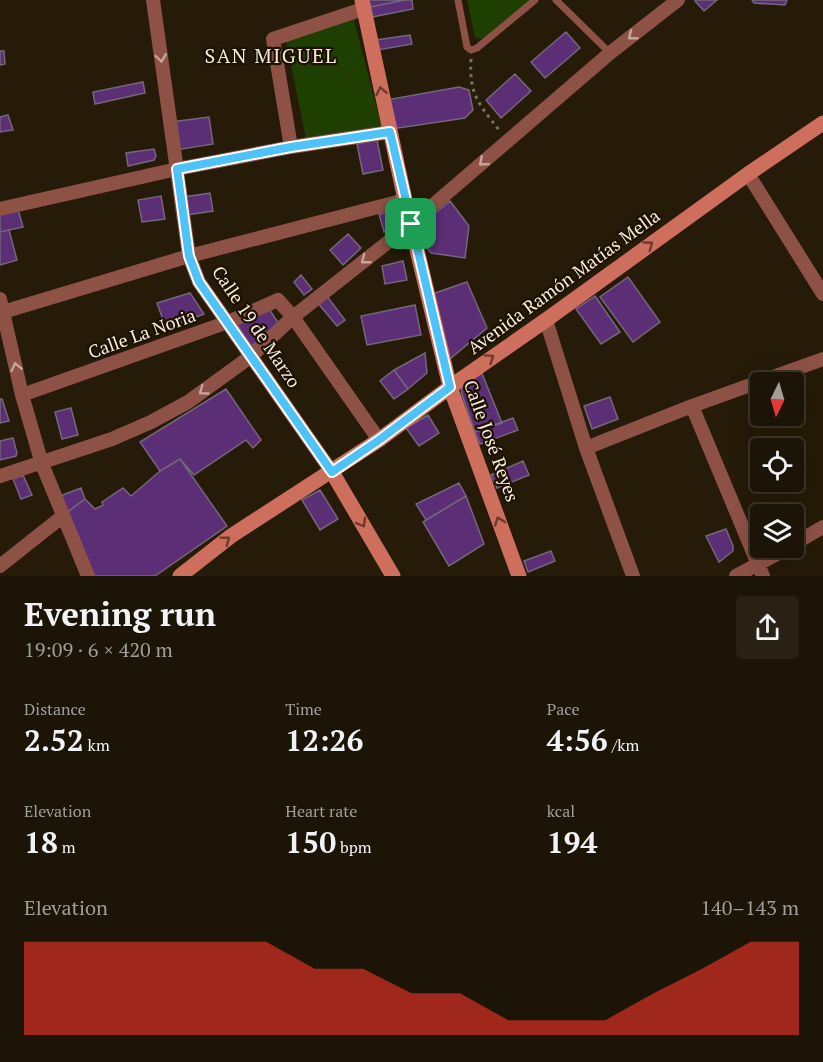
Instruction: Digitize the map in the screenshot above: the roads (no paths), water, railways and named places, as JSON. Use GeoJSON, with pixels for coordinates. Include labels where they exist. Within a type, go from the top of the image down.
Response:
{"type":"FeatureCollection","features":[{"type":"Feature","properties":{"kind":"main road","name":"Calle José Reyes"},"geometry":{"type":"LineString","coordinates":[[362,4],[405,201],[450,387],[519,576]]}},
{"type":"Feature","properties":{"kind":"main road","name":"Avenida Ramón Matías Mella"},"geometry":{"type":"LineString","coordinates":[[180,576],[231,536],[379,440],[747,174],[823,123]]}},
{"type":"Feature","properties":{"kind":"main road","name":"Calle 19 de Marzo"},"geometry":{"type":"LineString","coordinates":[[332,472],[393,576]]}},
{"type":"Feature","properties":{"kind":"street","name":"Calle 19 de Marzo"},"geometry":{"type":"LineString","coordinates":[[153,0],[189,256],[199,282],[332,472]]}},
{"type":"Feature","properties":{"kind":"street"},"geometry":{"type":"LineString","coordinates":[[0,476],[112,439],[188,402],[250,357],[293,317],[411,224],[610,53],[678,0]]}},
{"type":"Feature","properties":{"kind":"street"},"geometry":{"type":"LineString","coordinates":[[291,147],[273,39],[362,4]]}},
{"type":"Feature","properties":{"kind":"street"},"geometry":{"type":"LineString","coordinates":[[0,209],[177,169],[291,147],[390,132]]}},
{"type":"Feature","properties":{"kind":"street"},"geometry":{"type":"LineString","coordinates":[[747,174],[823,294]]}},
{"type":"Feature","properties":{"kind":"street"},"geometry":{"type":"LineString","coordinates":[[88,576],[42,464],[22,395],[2,306],[405,201]]}},
{"type":"Feature","properties":{"kind":"street","name":"Calle La Noria"},"geometry":{"type":"LineString","coordinates":[[22,395],[228,322],[278,300],[293,317],[379,440]]}},
{"type":"Feature","properties":{"kind":"street"},"geometry":{"type":"LineString","coordinates":[[546,320],[586,448],[633,576]]}},
{"type":"Feature","properties":{"kind":"street"},"geometry":{"type":"LineString","coordinates":[[586,448],[692,406],[823,359]]}},
{"type":"Feature","properties":{"kind":"street"},"geometry":{"type":"LineString","coordinates":[[692,406],[761,570]]}},
{"type":"Feature","properties":{"kind":"street"},"geometry":{"type":"LineString","coordinates":[[0,566],[63,516]]}},
{"type":"Feature","properties":{"kind":"street"},"geometry":{"type":"LineString","coordinates":[[804,538],[823,527]]}},
{"type":"Feature","properties":{"kind":"street"},"geometry":{"type":"LineString","coordinates":[[736,576],[761,570],[776,558]]}},
{"type":"Feature","properties":{"kind":"lane"},"geometry":{"type":"LineString","coordinates":[[458,0],[467,47],[471,50],[477,48],[535,0]]}},
{"type":"Feature","properties":{"kind":"lane"},"geometry":{"type":"LineString","coordinates":[[556,0],[610,53]]}},
{"type":"Feature","properties":{"kind":"district","name":"SAN MIGUEL"},"geometry":{"type":"Point","coordinates":[271,56]}}]}
